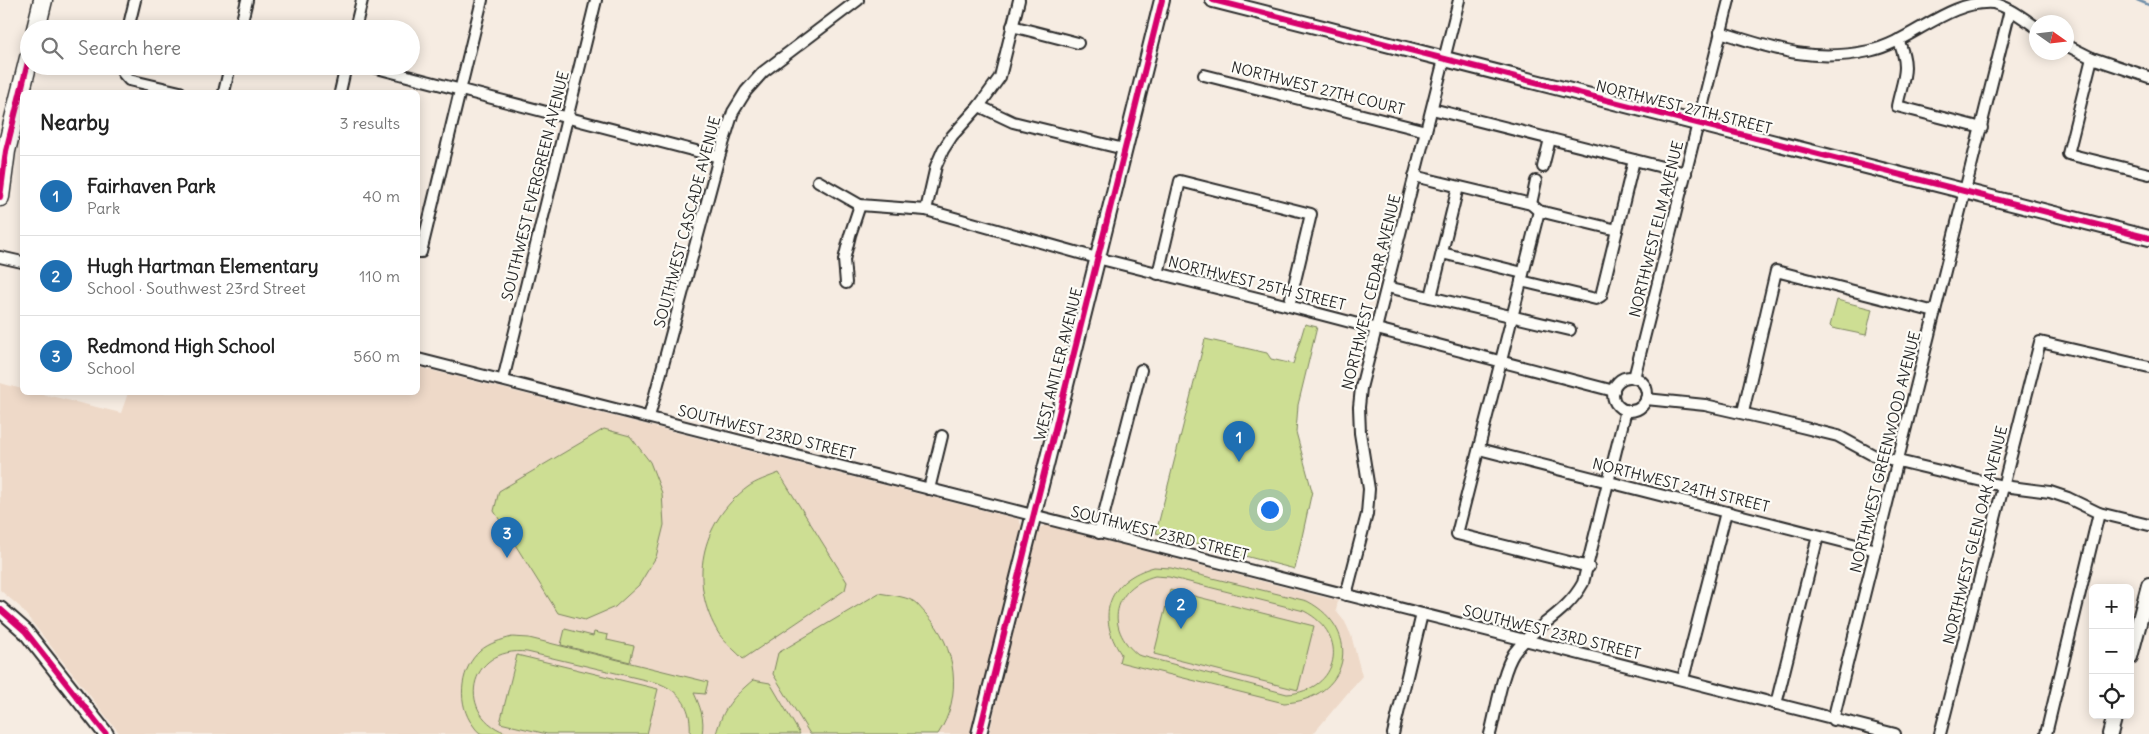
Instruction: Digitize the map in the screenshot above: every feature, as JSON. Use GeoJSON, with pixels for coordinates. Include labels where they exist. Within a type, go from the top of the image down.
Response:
{"type":"FeatureCollection","features":[{"type":"Feature","properties":{"kind":"highway"},"geometry":{"type":"LineString","coordinates":[[38,20],[43,0]]}},
{"type":"Feature","properties":{"kind":"highway"},"geometry":{"type":"LineString","coordinates":[[21,90],[25,75]]}},
{"type":"Feature","properties":{"kind":"highway"},"geometry":{"type":"LineString","coordinates":[[0,197],[3,158],[20,93]]}},
{"type":"Feature","properties":{"kind":"street"},"geometry":{"type":"LineString","coordinates":[[130,20],[135,0]]}},
{"type":"Feature","properties":{"kind":"street"},"geometry":{"type":"LineString","coordinates":[[242,20],[247,0]]}},
{"type":"Feature","properties":{"kind":"street"},"geometry":{"type":"LineString","coordinates":[[357,20],[362,0]]}},
{"type":"Feature","properties":{"kind":"street"},"geometry":{"type":"LineString","coordinates":[[420,252],[482,0]]}},
{"type":"Feature","properties":{"kind":"street","name":"SOUTHWEST EVERGREEN AVENUE"},"geometry":{"type":"LineString","coordinates":[[503,380],[596,0]]}},
{"type":"Feature","properties":{"kind":"street","name":"SOUTHWEST CASCADE AVENUE"},"geometry":{"type":"LineString","coordinates":[[649,417],[718,157],[733,112],[746,91],[763,72],[858,0]]}},
{"type":"Feature","properties":{"kind":"street"},"geometry":{"type":"LineString","coordinates":[[926,210],[936,166],[943,150],[952,136],[979,106],[1000,76],[1019,0]]}},
{"type":"Feature","properties":{"kind":"street","name":"WEST ANTLER AVENUE"},"geometry":{"type":"LineString","coordinates":[[980,734],[1032,516],[1162,0]]}},
{"type":"Feature","properties":{"kind":"street","name":"NORTHWEST 27TH STREET"},"geometry":{"type":"LineString","coordinates":[[1213,0],[2149,238]]}},
{"type":"Feature","properties":{"kind":"street","name":"NORTHWEST CEDAR AVENUE"},"geometry":{"type":"LineString","coordinates":[[1346,595],[1367,514],[1368,489],[1360,433],[1359,407],[1361,388],[1459,0]]}},
{"type":"Feature","properties":{"kind":"street","name":"NORTHWEST ELM AVENUE"},"geometry":{"type":"LineString","coordinates":[[1634,378],[1728,0]]}},
{"type":"Feature","properties":{"kind":"street"},"geometry":{"type":"LineString","coordinates":[[1720,32],[1785,52],[1840,56],[1871,51],[1898,40],[1956,4],[1974,0],[1993,3],[2010,10],[2029,22]]}},
{"type":"Feature","properties":{"kind":"street","name":"NORTHWEST GREENWOOD AVENUE"},"geometry":{"type":"LineString","coordinates":[[1833,720],[2010,10]]}},
{"type":"Feature","properties":{"kind":"street"},"geometry":{"type":"LineString","coordinates":[[1012,26],[1078,43]]}},
{"type":"Feature","properties":{"kind":"street"},"geometry":{"type":"LineString","coordinates":[[1898,40],[1905,55],[1906,68],[1897,106],[1982,128]]}},
{"type":"Feature","properties":{"kind":"street"},"geometry":{"type":"LineString","coordinates":[[2074,49],[2092,58],[2149,78]]}},
{"type":"Feature","properties":{"kind":"street"},"geometry":{"type":"LineString","coordinates":[[2092,58],[2068,154],[2149,174]]}},
{"type":"Feature","properties":{"kind":"street"},"geometry":{"type":"LineString","coordinates":[[126,75],[129,80],[172,90]]}},
{"type":"Feature","properties":{"kind":"street"},"geometry":{"type":"LineString","coordinates":[[224,90],[228,75]]}},
{"type":"Feature","properties":{"kind":"street"},"geometry":{"type":"LineString","coordinates":[[340,90],[344,75]]}},
{"type":"Feature","properties":{"kind":"street"},"geometry":{"type":"LineString","coordinates":[[403,75],[718,157]]}},
{"type":"Feature","properties":{"kind":"street","name":"NORTHWEST 27TH COURT"},"geometry":{"type":"LineString","coordinates":[[1204,75],[1426,131]]}},
{"type":"Feature","properties":{"kind":"street"},"geometry":{"type":"LineString","coordinates":[[979,106],[1013,122],[1124,150]]}},
{"type":"Feature","properties":{"kind":"street"},"geometry":{"type":"LineString","coordinates":[[1432,110],[1686,173]]}},
{"type":"Feature","properties":{"kind":"street"},"geometry":{"type":"LineString","coordinates":[[1543,167],[1550,139]]}},
{"type":"Feature","properties":{"kind":"street"},"geometry":{"type":"LineString","coordinates":[[1442,253],[1596,299],[1600,296],[1634,160]]}},
{"type":"Feature","properties":{"kind":"street"},"geometry":{"type":"LineString","coordinates":[[1414,176],[1617,230]]}},
{"type":"Feature","properties":{"kind":"street"},"geometry":{"type":"LineString","coordinates":[[818,181],[860,206],[844,260],[846,284]]}},
{"type":"Feature","properties":{"kind":"street"},"geometry":{"type":"LineString","coordinates":[[1158,274],[1180,181],[1311,214],[1289,306]]}},
{"type":"Feature","properties":{"kind":"street"},"geometry":{"type":"LineString","coordinates":[[1536,181],[1535,208],[1522,277],[1457,534],[1589,567]]}},
{"type":"Feature","properties":{"kind":"street"},"geometry":{"type":"LineString","coordinates":[[1431,297],[1458,187]]}},
{"type":"Feature","properties":{"kind":"street","name":"NORTHWEST 25TH STREET"},"geometry":{"type":"LineString","coordinates":[[860,206],[926,210],[1097,258],[1376,328],[1614,391]]}},
{"type":"Feature","properties":{"kind":"street"},"geometry":{"type":"LineString","coordinates":[[0,257],[20,262]]}},
{"type":"Feature","properties":{"kind":"street"},"geometry":{"type":"LineString","coordinates":[[1743,412],[1776,271],[1935,312]]}},
{"type":"Feature","properties":{"kind":"street"},"geometry":{"type":"LineString","coordinates":[[1387,287],[1570,330]]}},
{"type":"Feature","properties":{"kind":"street","name":"NORTHWEST GLEN OAK AVENUE"},"geometry":{"type":"LineString","coordinates":[[1940,734],[2040,342],[2149,367]]}},
{"type":"Feature","properties":{"kind":"street","name":"SOUTHWEST 23RD STREET"},"geometry":{"type":"LineString","coordinates":[[420,359],[1683,680],[1833,720],[1895,734]]}},
{"type":"Feature","properties":{"kind":"street"},"geometry":{"type":"LineString","coordinates":[[1099,533],[1141,370]]}},
{"type":"Feature","properties":{"kind":"street"},"geometry":{"type":"LineString","coordinates":[[1634,378],[1643,384],[1646,399],[1644,404],[1636,410],[1626,410],[1617,405],[1614,391],[1619,382],[1624,379],[1634,378]]}},
{"type":"Feature","properties":{"kind":"street"},"geometry":{"type":"LineString","coordinates":[[1646,399],[1705,405],[1743,412],[1838,436],[1864,451],[1898,462],[2003,486],[2050,492],[2068,498],[2099,513],[2149,525]]}},
{"type":"Feature","properties":{"kind":"street"},"geometry":{"type":"LineString","coordinates":[[1490,734],[1507,668],[1514,654],[1525,641],[1576,596],[1584,583],[1626,410]]}},
{"type":"Feature","properties":{"kind":"street"},"geometry":{"type":"LineString","coordinates":[[929,489],[942,436]]}},
{"type":"Feature","properties":{"kind":"street","name":"NORTHWEST 24TH STREET"},"geometry":{"type":"LineString","coordinates":[[1479,449],[1876,550]]}},
{"type":"Feature","properties":{"kind":"street"},"geometry":{"type":"LineString","coordinates":[[1683,680],[1726,512]]}},
{"type":"Feature","properties":{"kind":"street"},"geometry":{"type":"LineString","coordinates":[[2046,734],[2099,513]]}},
{"type":"Feature","properties":{"kind":"street"},"geometry":{"type":"LineString","coordinates":[[1776,704],[1818,536]]}},
{"type":"Feature","properties":{"kind":"street"},"geometry":{"type":"LineString","coordinates":[[2134,643],[2149,585]]}},
{"type":"Feature","properties":{"kind":"street"},"geometry":{"type":"LineString","coordinates":[[0,609],[25,632],[106,734]]}},
{"type":"Feature","properties":{"kind":"street"},"geometry":{"type":"LineString","coordinates":[[1393,734],[1422,614]]}},
{"type":"Feature","properties":{"kind":"street"},"geometry":{"type":"LineString","coordinates":[[2110,734],[2114,719]]}},
{"type":"Feature","properties":{"kind":"shaded area"},"geometry":{"type":"Polygon","coordinates":[[[420,368],[1018,519],[1022,526],[971,734],[120,734],[20,607],[0,590],[0,383],[20,388],[20,395],[46,395],[121,413],[127,395],[420,395],[420,368]]]}},
{"type":"Feature","properties":{"kind":"shaded area"},"geometry":{"type":"Polygon","coordinates":[[[1046,525],[1338,601],[1336,611],[1345,622],[1351,635],[1362,676],[1313,734],[989,734],[1037,532],[1046,525]]]}},
{"type":"Feature","properties":{"kind":"green space"},"geometry":{"type":"Polygon","coordinates":[[[1837,300],[1872,309],[1866,335],[1830,326],[1837,300]]]}},
{"type":"Feature","properties":{"kind":"green space"},"geometry":{"type":"Polygon","coordinates":[[[1305,324],[1317,327],[1298,405],[1296,432],[1312,491],[1295,569],[1156,533],[1205,339],[1267,353],[1271,359],[1293,364],[1305,324]]]}},
{"type":"Feature","properties":{"kind":"green space"},"geometry":{"type":"Polygon","coordinates":[[[604,429],[630,436],[650,462],[662,493],[664,525],[656,557],[639,585],[615,607],[585,620],[558,613],[494,511],[499,491],[604,429]]]}},
{"type":"Feature","properties":{"kind":"green space"},"geometry":{"type":"Polygon","coordinates":[[[779,473],[847,582],[845,590],[743,659],[721,637],[709,615],[702,575],[704,555],[710,536],[719,518],[732,501],[751,485],[779,473]]]}},
{"type":"Feature","properties":{"kind":"green space"},"geometry":{"type":"Polygon","coordinates":[[[1154,567],[1171,568],[1307,601],[1325,614],[1337,629],[1342,646],[1342,662],[1335,677],[1323,690],[1306,699],[1284,703],[1119,662],[1121,654],[1113,640],[1108,612],[1111,600],[1117,590],[1126,580],[1154,567]],[[1155,576],[1141,581],[1130,589],[1122,599],[1117,621],[1120,633],[1127,644],[1138,655],[1287,694],[1305,691],[1318,683],[1328,673],[1333,660],[1333,647],[1328,634],[1319,621],[1304,611],[1169,577],[1155,576]]]}},
{"type":"Feature","properties":{"kind":"green space"},"geometry":{"type":"Polygon","coordinates":[[[1170,590],[1314,626],[1298,690],[1154,654],[1170,590]]]}},
{"type":"Feature","properties":{"kind":"green space"},"geometry":{"type":"Polygon","coordinates":[[[879,593],[915,602],[936,627],[944,641],[950,656],[953,672],[951,704],[946,720],[938,734],[810,734],[773,674],[778,653],[879,593]]]}},
{"type":"Feature","properties":{"kind":"green space"},"geometry":{"type":"Polygon","coordinates":[[[565,629],[593,636],[594,632],[608,635],[607,640],[634,646],[630,662],[561,645],[565,629]]]}},
{"type":"Feature","properties":{"kind":"green space"},"geometry":{"type":"Polygon","coordinates":[[[512,637],[529,638],[708,682],[705,694],[694,693],[703,723],[702,734],[690,734],[689,717],[684,702],[673,691],[658,683],[527,652],[507,653],[491,660],[480,671],[475,684],[475,699],[481,713],[492,726],[510,734],[483,734],[477,731],[470,721],[463,703],[462,694],[465,675],[480,651],[491,644],[512,637]]]}},
{"type":"Feature","properties":{"kind":"green space"},"geometry":{"type":"Polygon","coordinates":[[[517,655],[658,689],[647,734],[547,734],[500,723],[517,655]]]}},
{"type":"Feature","properties":{"kind":"green space"},"geometry":{"type":"Polygon","coordinates":[[[753,680],[770,683],[800,734],[716,734],[722,717],[730,704],[753,680]]]}},
{"type":"Feature","properties":{"kind":"waterway"},"geometry":{"type":"LineString","coordinates":[[2137,0],[2149,5]]}},
{"type":"Feature","properties":{"kind":"cycle path"},"geometry":{"type":"LineString","coordinates":[[979,734],[1162,0]]}},
{"type":"Feature","properties":{"kind":"cycle path"},"geometry":{"type":"LineString","coordinates":[[1213,0],[2149,238]]}},
{"type":"Feature","properties":{"kind":"cycle path"},"geometry":{"type":"LineString","coordinates":[[21,90],[25,75]]}},
{"type":"Feature","properties":{"kind":"cycle path"},"geometry":{"type":"LineString","coordinates":[[0,197],[6,151],[20,94]]}},
{"type":"Feature","properties":{"kind":"cycle path"},"geometry":{"type":"LineString","coordinates":[[0,609],[25,631],[106,734]]}},
{"type":"Feature","properties":{"kind":"place","name":"Fairhaven Park"},"geometry":{"type":"Point","coordinates":[1239,462]}},
{"type":"Feature","properties":{"kind":"place","name":"Redmond High School"},"geometry":{"type":"Point","coordinates":[507,558]}},
{"type":"Feature","properties":{"kind":"place","name":"Hugh Hartman Elementary"},"geometry":{"type":"Point","coordinates":[1181,629]}}]}
